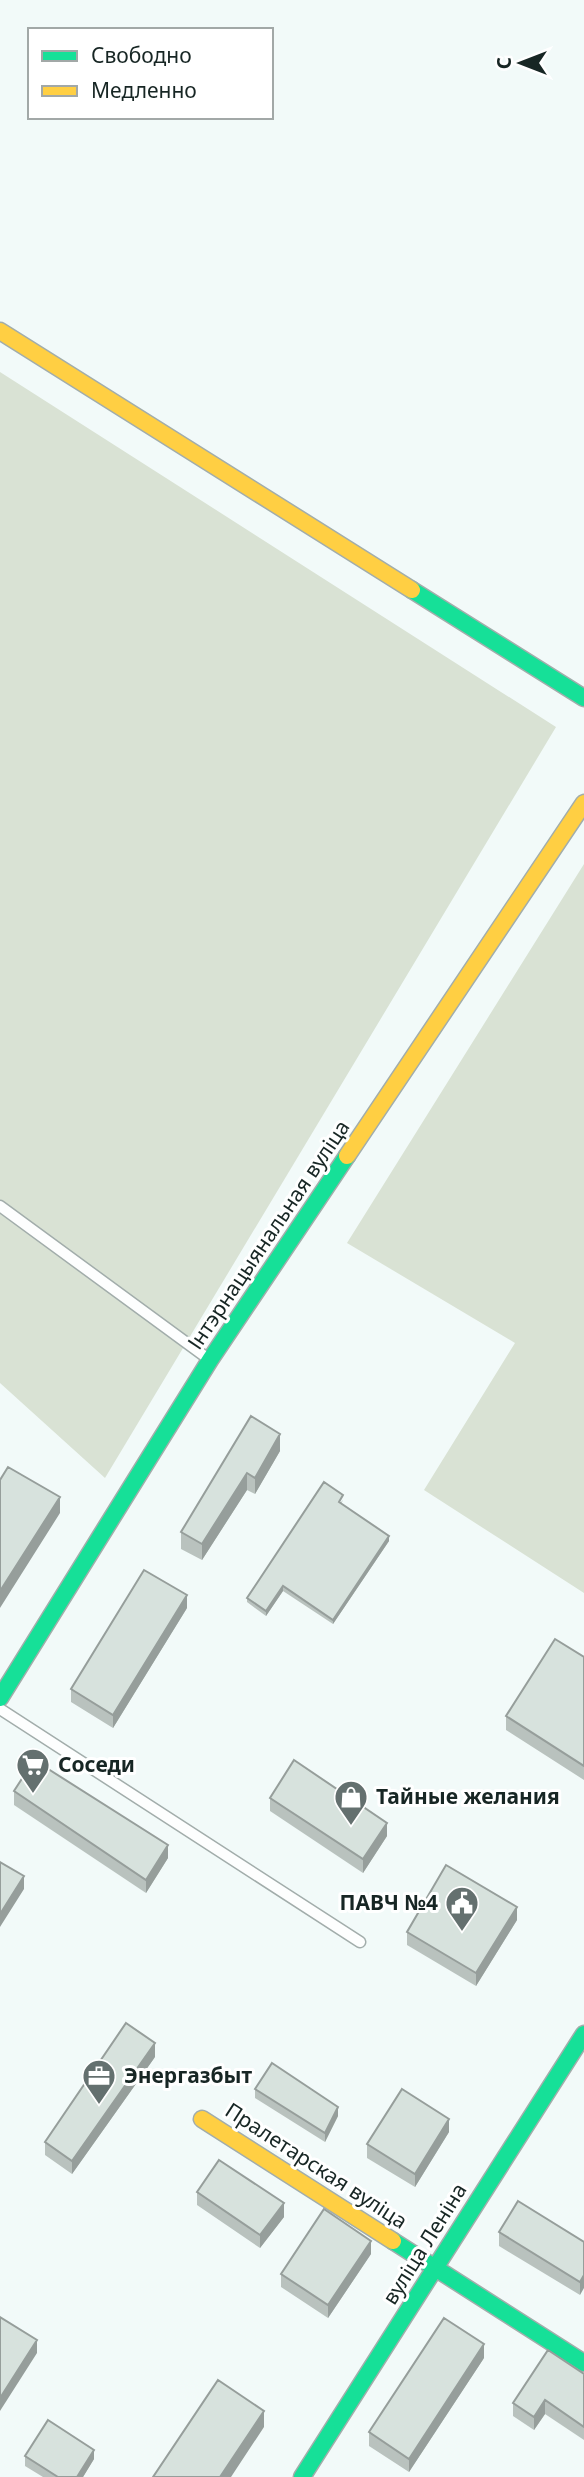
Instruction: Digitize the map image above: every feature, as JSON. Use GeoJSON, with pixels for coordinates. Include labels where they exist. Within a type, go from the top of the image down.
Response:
{"type":"FeatureCollection","features":[{"type":"Feature","properties":{"kind":"street"},"geometry":{"type":"LineString","coordinates":[[0,331],[584,698]]}},
{"type":"Feature","properties":{"kind":"street","name":"Інтэрнацыянальная вуліца"},"geometry":{"type":"LineString","coordinates":[[0,1698],[211,1360],[584,803]]}},
{"type":"Feature","properties":{"kind":"street","name":"вуліца Леніна"},"geometry":{"type":"LineString","coordinates":[[302,2477],[584,2034]]}},
{"type":"Feature","properties":{"kind":"street","name":"Пралетарская вуліца"},"geometry":{"type":"LineString","coordinates":[[202,2119],[584,2363]]}},
{"type":"Feature","properties":{"kind":"lane"},"geometry":{"type":"LineString","coordinates":[[0,1206],[211,1360]]}},
{"type":"Feature","properties":{"kind":"lane"},"geometry":{"type":"LineString","coordinates":[[0,1709],[360,1942]]}},
{"type":"Feature","properties":{"kind":"green space"},"geometry":{"type":"Polygon","coordinates":[[[0,372],[556,727],[105,1478],[0,1383],[0,372]]]}},
{"type":"Feature","properties":{"kind":"green space"},"geometry":{"type":"Polygon","coordinates":[[[584,864],[584,1593],[424,1490],[515,1343],[347,1243],[584,864]]]}},
{"type":"Feature","properties":{"kind":"building"},"geometry":{"type":"Polygon","coordinates":[[[251,1416],[280,1434],[255,1478],[247,1473],[202,1544],[181,1532],[251,1416]]]}},
{"type":"Feature","properties":{"kind":"building"},"geometry":{"type":"Polygon","coordinates":[[[8,1467],[60,1497],[0,1591],[0,1480],[8,1467]]]}},
{"type":"Feature","properties":{"kind":"building"},"geometry":{"type":"Polygon","coordinates":[[[324,1482],[343,1495],[339,1502],[389,1536],[333,1620],[283,1586],[266,1611],[247,1598],[324,1482]]]}},
{"type":"Feature","properties":{"kind":"building"},"geometry":{"type":"Polygon","coordinates":[[[144,1570],[187,1595],[113,1715],[71,1689],[144,1570]]]}},
{"type":"Feature","properties":{"kind":"building"},"geometry":{"type":"Polygon","coordinates":[[[555,1639],[584,1657],[584,1766],[506,1716],[555,1639]]]}},
{"type":"Feature","properties":{"kind":"building"},"geometry":{"type":"Polygon","coordinates":[[[34,1760],[168,1845],[146,1880],[14,1791],[34,1760]]]}},
{"type":"Feature","properties":{"kind":"building"},"geometry":{"type":"Polygon","coordinates":[[[294,1760],[387,1823],[363,1859],[270,1798],[294,1760]]]}},
{"type":"Feature","properties":{"kind":"building"},"geometry":{"type":"Polygon","coordinates":[[[0,1862],[24,1876],[0,1914],[0,1862]]]}},
{"type":"Feature","properties":{"kind":"building","name":"ПАВЧ №4"},"geometry":{"type":"Polygon","coordinates":[[[446,1865],[517,1907],[476,1973],[407,1932],[446,1865]]]}},
{"type":"Feature","properties":{"kind":"building","name":"Энергазбыт"},"geometry":{"type":"Polygon","coordinates":[[[126,2023],[155,2043],[72,2161],[45,2142],[126,2023]]]}},
{"type":"Feature","properties":{"kind":"building"},"geometry":{"type":"Polygon","coordinates":[[[272,2063],[338,2107],[325,2133],[255,2089],[272,2063]]]}},
{"type":"Feature","properties":{"kind":"building"},"geometry":{"type":"Polygon","coordinates":[[[402,2089],[449,2119],[415,2174],[367,2144],[402,2089]]]}},
{"type":"Feature","properties":{"kind":"building"},"geometry":{"type":"Polygon","coordinates":[[[219,2160],[284,2203],[260,2235],[197,2192],[219,2160]]]}},
{"type":"Feature","properties":{"kind":"building"},"geometry":{"type":"Polygon","coordinates":[[[518,2201],[584,2242],[584,2275],[580,2282],[499,2232],[518,2201]]]}},
{"type":"Feature","properties":{"kind":"building"},"geometry":{"type":"Polygon","coordinates":[[[324,2209],[371,2241],[328,2305],[281,2274],[324,2209]]]}},
{"type":"Feature","properties":{"kind":"building"},"geometry":{"type":"Polygon","coordinates":[[[0,2317],[37,2340],[0,2398],[0,2317]]]}},
{"type":"Feature","properties":{"kind":"building"},"geometry":{"type":"Polygon","coordinates":[[[444,2318],[484,2344],[409,2459],[369,2432],[444,2318]]]}},
{"type":"Feature","properties":{"kind":"building"},"geometry":{"type":"Polygon","coordinates":[[[548,2350],[584,2374],[584,2427],[545,2400],[534,2417],[513,2403],[548,2350]]]}},
{"type":"Feature","properties":{"kind":"building"},"geometry":{"type":"Polygon","coordinates":[[[218,2380],[264,2411],[220,2477],[153,2477],[218,2380]]]}},
{"type":"Feature","properties":{"kind":"building"},"geometry":{"type":"Polygon","coordinates":[[[48,2420],[94,2450],[77,2477],[58,2477],[25,2456],[48,2420]]]}},
{"type":"Feature","properties":{"kind":"traffic: fast"},"geometry":{"type":"LineString","coordinates":[[412,590],[584,698]]}},
{"type":"Feature","properties":{"kind":"traffic: fast"},"geometry":{"type":"LineString","coordinates":[[0,1698],[210,1360],[347,1156]]}},
{"type":"Feature","properties":{"kind":"traffic: fast"},"geometry":{"type":"LineString","coordinates":[[302,2477],[584,2034]]}},
{"type":"Feature","properties":{"kind":"traffic: fast"},"geometry":{"type":"LineString","coordinates":[[393,2241],[584,2363]]}},
{"type":"Feature","properties":{"kind":"traffic: slow"},"geometry":{"type":"LineString","coordinates":[[0,331],[412,590]]}},
{"type":"Feature","properties":{"kind":"traffic: slow"},"geometry":{"type":"LineString","coordinates":[[347,1156],[584,803]]}},
{"type":"Feature","properties":{"kind":"traffic: slow"},"geometry":{"type":"LineString","coordinates":[[202,2119],[393,2241]]}},
{"type":"Feature","properties":{"kind":"place","name":"Соседи"},"geometry":{"type":"Point","coordinates":[33,1795]}},
{"type":"Feature","properties":{"kind":"place","name":"Тайные желания"},"geometry":{"type":"Point","coordinates":[351,1827]}},
{"type":"Feature","properties":{"kind":"place","name":"ПАВЧ №4"},"geometry":{"type":"Point","coordinates":[462,1933]}},
{"type":"Feature","properties":{"kind":"place","name":"Энергазбыт"},"geometry":{"type":"Point","coordinates":[99,2106]}}]}
